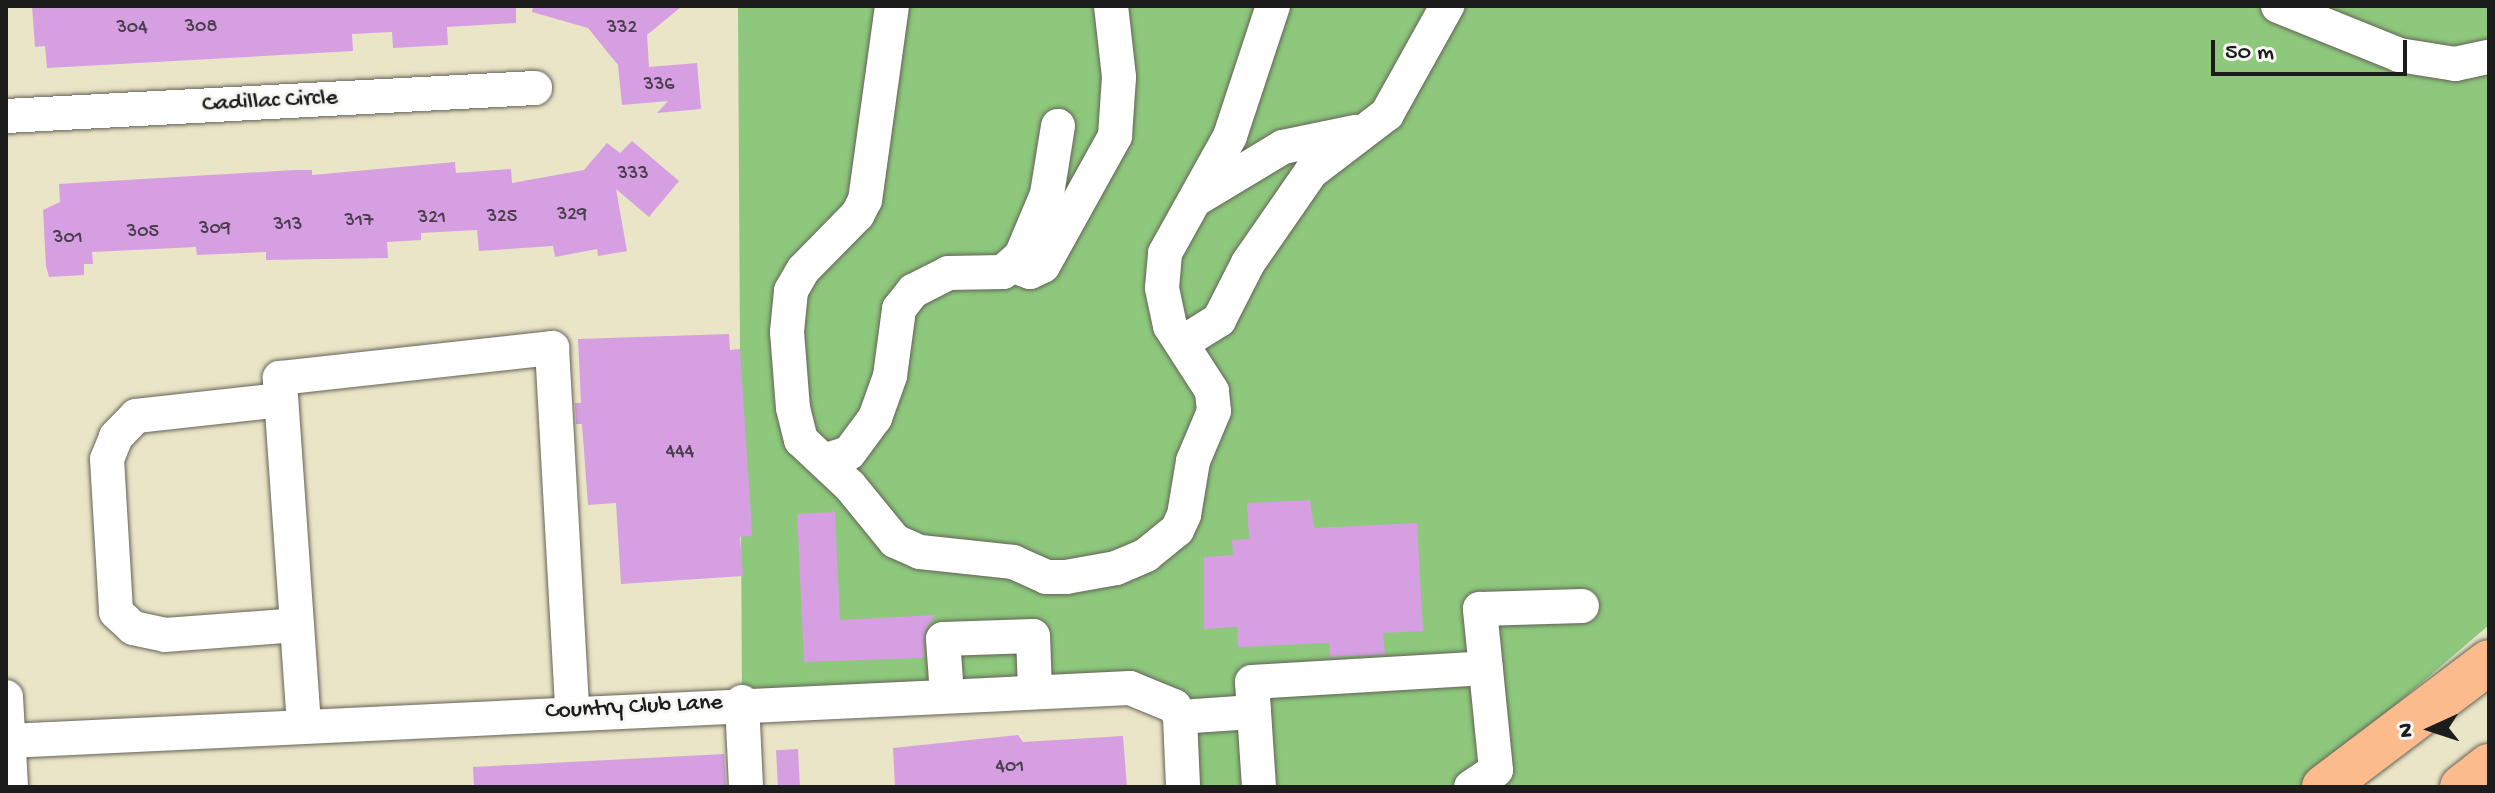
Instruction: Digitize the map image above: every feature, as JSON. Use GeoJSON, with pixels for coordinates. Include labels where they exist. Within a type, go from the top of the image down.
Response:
{"type":"FeatureCollection","features":[{"type":"Feature","properties":{"kind":"highway"},"geometry":{"type":"LineString","coordinates":[[2324,787],[2489,662]]}},
{"type":"Feature","properties":{"kind":"highway"},"geometry":{"type":"LineString","coordinates":[[2462,787],[2489,766]]}},
{"type":"Feature","properties":{"kind":"street"},"geometry":{"type":"LineString","coordinates":[[892,6],[865,200],[858,214],[803,270],[788,309],[796,421],[801,440],[861,500],[884,531],[907,547],[965,559],[1013,562],[1046,577],[1095,574],[1146,555],[1177,530],[1193,461],[1214,411],[1212,391],[1182,343],[1164,302],[1165,253],[1175,229],[1200,197],[1230,136],[1273,6]]}},
{"type":"Feature","properties":{"kind":"street"},"geometry":{"type":"LineString","coordinates":[[824,461],[841,458],[856,445],[875,418],[888,383],[896,319],[904,300],[935,277],[990,274],[1013,266],[1030,272],[1043,266],[1115,136],[1119,77],[1111,6]]}},
{"type":"Feature","properties":{"kind":"street"},"geometry":{"type":"LineString","coordinates":[[1182,343],[1219,320],[1248,263],[1311,172],[1387,114],[1447,6]]}},
{"type":"Feature","properties":{"kind":"street"},"geometry":{"type":"LineString","coordinates":[[2278,6],[2399,55],[2455,64],[2489,57]]}},
{"type":"Feature","properties":{"kind":"street","name":"Cadillac Circle"},"geometry":{"type":"LineString","coordinates":[[6,116],[535,88]]}},
{"type":"Feature","properties":{"kind":"street"},"geometry":{"type":"LineString","coordinates":[[1013,266],[1047,194],[1058,126]]}},
{"type":"Feature","properties":{"kind":"street"},"geometry":{"type":"LineString","coordinates":[[1200,197],[1283,147],[1366,130]]}},
{"type":"Feature","properties":{"kind":"street"},"geometry":{"type":"LineString","coordinates":[[304,725],[280,378],[552,348],[572,711]]}},
{"type":"Feature","properties":{"kind":"street"},"geometry":{"type":"LineString","coordinates":[[281,400],[136,416],[116,437],[107,459],[116,612],[133,628],[165,635],[297,625]]}},
{"type":"Feature","properties":{"kind":"street"},"geometry":{"type":"LineString","coordinates":[[856,445],[853,475],[861,500]]}},
{"type":"Feature","properties":{"kind":"street"},"geometry":{"type":"LineString","coordinates":[[1471,787],[1496,770],[1480,609],[1582,606]]}},
{"type":"Feature","properties":{"kind":"street"},"geometry":{"type":"LineString","coordinates":[[947,695],[943,639],[1033,636],[1035,691]]}},
{"type":"Feature","properties":{"kind":"street"},"geometry":{"type":"LineString","coordinates":[[1259,787],[1252,682],[1486,668]]}},
{"type":"Feature","properties":{"kind":"street","name":"Country Club Lane"},"geometry":{"type":"LineString","coordinates":[[9,765],[304,725],[742,702],[1130,688],[1174,706],[1180,717]]}},
{"type":"Feature","properties":{"kind":"street"},"geometry":{"type":"LineString","coordinates":[[6,697],[9,765]]}},
{"type":"Feature","properties":{"kind":"street"},"geometry":{"type":"LineString","coordinates":[[742,702],[746,787]]}},
{"type":"Feature","properties":{"kind":"street"},"geometry":{"type":"LineString","coordinates":[[1183,787],[1180,717],[1254,712]]}},
{"type":"Feature","properties":{"kind":"green space"},"geometry":{"type":"Polygon","coordinates":[[[738,6],[2489,6],[2489,625],[2300,787],[1178,787],[1163,703],[742,702],[738,6]]]}},
{"type":"Feature","properties":{"kind":"building"},"geometry":{"type":"Polygon","coordinates":[[[32,6],[516,6],[516,23],[447,27],[448,45],[393,48],[392,32],[352,34],[353,51],[47,68],[45,46],[35,47],[32,6]]]}},
{"type":"Feature","properties":{"kind":"building"},"geometry":{"type":"Polygon","coordinates":[[[533,6],[682,6],[647,35],[649,67],[697,63],[701,109],[657,113],[668,101],[622,105],[618,65],[588,28],[532,12],[533,6]]]}},
{"type":"Feature","properties":{"kind":"building"},"geometry":{"type":"Polygon","coordinates":[[[632,141],[679,181],[649,217],[616,189],[627,251],[598,256],[597,249],[555,257],[553,246],[479,251],[477,230],[421,233],[421,240],[387,242],[388,258],[266,260],[266,252],[197,255],[196,247],[92,252],[93,264],[84,264],[84,275],[49,277],[46,266],[43,210],[60,202],[59,184],[294,170],[312,170],[312,175],[455,162],[456,173],[511,169],[512,183],[584,170],[607,143],[620,153],[632,141]]]}},
{"type":"Feature","properties":{"kind":"building"},"geometry":{"type":"Polygon","coordinates":[[[729,334],[730,350],[740,349],[751,516],[752,536],[740,537],[743,576],[621,584],[616,503],[588,505],[582,424],[576,424],[575,403],[581,403],[578,339],[729,334]]]}},
{"type":"Feature","properties":{"kind":"building"},"geometry":{"type":"Polygon","coordinates":[[[1310,500],[1314,528],[1417,523],[1423,631],[1383,633],[1385,654],[1330,657],[1329,643],[1238,647],[1237,627],[1204,629],[1204,557],[1233,555],[1232,540],[1249,539],[1247,503],[1310,500]]]}},
{"type":"Feature","properties":{"kind":"building"},"geometry":{"type":"Polygon","coordinates":[[[835,512],[840,620],[935,615],[925,631],[924,658],[804,662],[797,514],[835,512]]]}},
{"type":"Feature","properties":{"kind":"building"},"geometry":{"type":"Polygon","coordinates":[[[1018,735],[1023,742],[1123,736],[1127,787],[895,787],[893,748],[1018,735]]]}},
{"type":"Feature","properties":{"kind":"building"},"geometry":{"type":"Polygon","coordinates":[[[798,749],[800,787],[778,787],[776,750],[798,749]]]}},
{"type":"Feature","properties":{"kind":"building"},"geometry":{"type":"Polygon","coordinates":[[[724,754],[726,787],[474,787],[473,767],[724,754]]]}}]}
